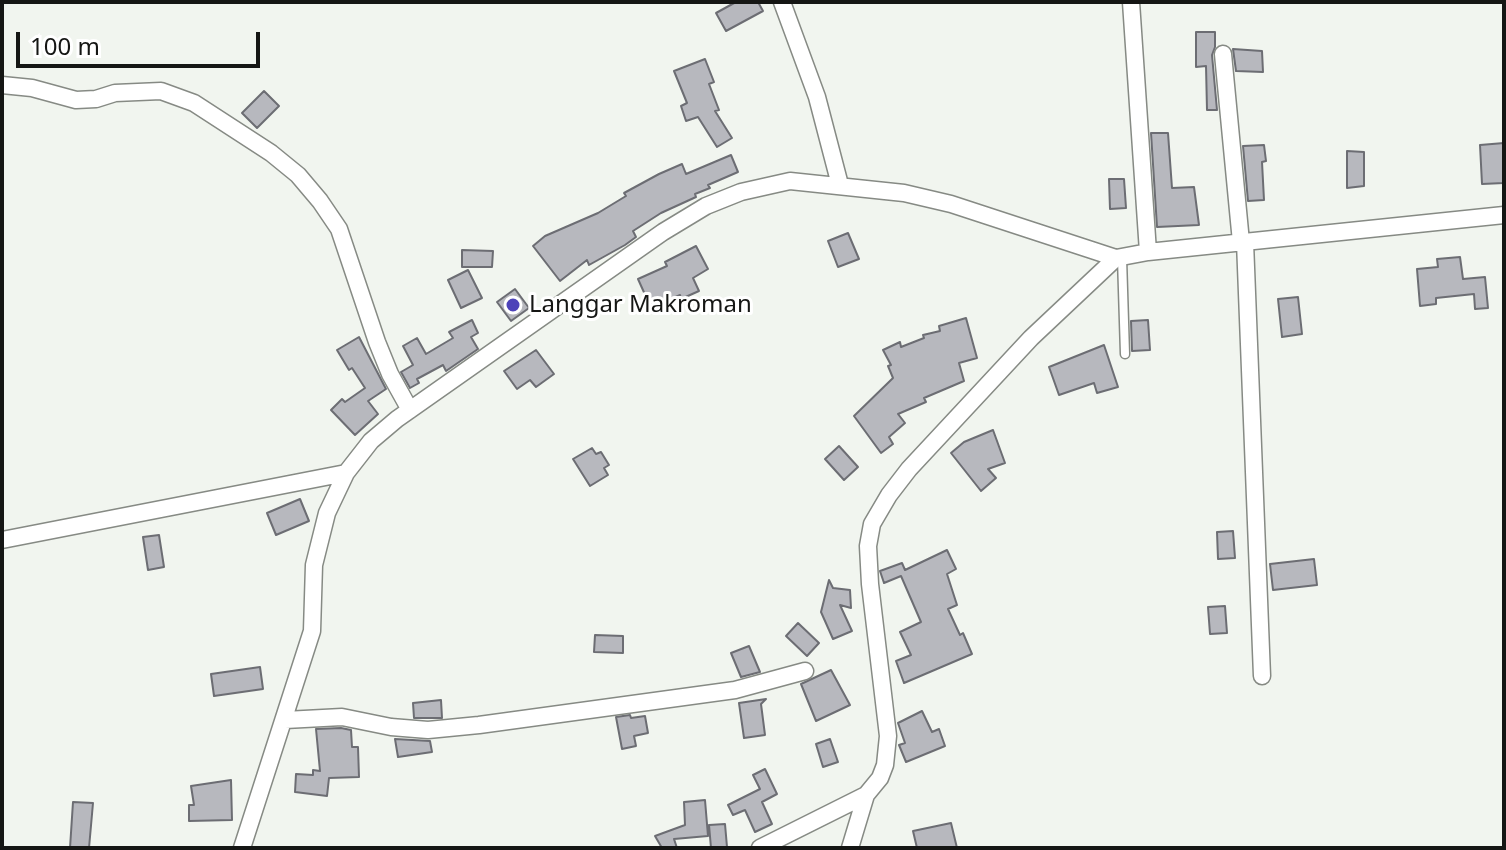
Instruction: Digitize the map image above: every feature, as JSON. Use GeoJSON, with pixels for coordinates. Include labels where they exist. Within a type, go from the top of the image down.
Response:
{"type":"FeatureCollection","features":[{"type":"Feature","properties":{"kind":"street"},"geometry":{"type":"LineString","coordinates":[[782,2],[817,97],[840,185]]}},
{"type":"Feature","properties":{"kind":"street"},"geometry":{"type":"LineString","coordinates":[[1131,2],[1148,252]]}},
{"type":"Feature","properties":{"kind":"street"},"geometry":{"type":"LineString","coordinates":[[1223,54],[1243,242],[1262,676]]}},
{"type":"Feature","properties":{"kind":"street"},"geometry":{"type":"LineString","coordinates":[[2,85],[32,88],[76,100],[96,99],[115,93],[161,91],[194,103],[271,153],[298,175],[339,229],[377,342],[410,410]]}},
{"type":"Feature","properties":{"kind":"street"},"geometry":{"type":"LineString","coordinates":[[242,848],[312,631],[314,565],[327,513],[346,473],[371,441],[410,410],[663,232],[706,206],[741,192],[790,181],[904,193],[951,204],[1119,258],[1148,252],[1504,215]]}},
{"type":"Feature","properties":{"kind":"street"},"geometry":{"type":"LineString","coordinates":[[850,848],[866,795],[880,778],[885,765],[888,736],[870,584],[868,546],[872,524],[889,495],[940,435],[1031,338],[1119,258]]}},
{"type":"Feature","properties":{"kind":"street"},"geometry":{"type":"LineString","coordinates":[[2,540],[346,473]]}},
{"type":"Feature","properties":{"kind":"street"},"geometry":{"type":"LineString","coordinates":[[285,720],[342,717],[391,727],[428,730],[735,690],[805,671]]}},
{"type":"Feature","properties":{"kind":"street"},"geometry":{"type":"LineString","coordinates":[[760,848],[866,795]]}},
{"type":"Feature","properties":{"kind":"lane"},"geometry":{"type":"LineString","coordinates":[[1119,258],[1125,354]]}},
{"type":"Feature","properties":{"kind":"building"},"geometry":{"type":"Polygon","coordinates":[[[736,2],[758,2],[763,11],[726,31],[716,13],[736,2]]]}},
{"type":"Feature","properties":{"kind":"building"},"geometry":{"type":"Polygon","coordinates":[[[1196,32],[1215,32],[1212,55],[1217,110],[1207,110],[1206,66],[1196,67],[1196,32]]]}},
{"type":"Feature","properties":{"kind":"building"},"geometry":{"type":"Polygon","coordinates":[[[1233,49],[1262,51],[1263,72],[1236,71],[1233,49]]]}},
{"type":"Feature","properties":{"kind":"building"},"geometry":{"type":"Polygon","coordinates":[[[705,59],[714,82],[709,84],[719,110],[715,111],[732,138],[717,147],[698,117],[686,121],[681,106],[687,103],[674,71],[705,59]]]}},
{"type":"Feature","properties":{"kind":"building"},"geometry":{"type":"Polygon","coordinates":[[[264,91],[279,106],[257,128],[242,113],[264,91]]]}},
{"type":"Feature","properties":{"kind":"building"},"geometry":{"type":"Polygon","coordinates":[[[1151,133],[1168,133],[1172,188],[1194,187],[1199,225],[1157,227],[1151,133]]]}},
{"type":"Feature","properties":{"kind":"building"},"geometry":{"type":"Polygon","coordinates":[[[1504,143],[1504,183],[1482,184],[1480,145],[1504,143]]]}},
{"type":"Feature","properties":{"kind":"building"},"geometry":{"type":"Polygon","coordinates":[[[1264,145],[1264,200],[1248,201],[1243,146],[1264,145]]]}},
{"type":"Feature","properties":{"kind":"building"},"geometry":{"type":"Polygon","coordinates":[[[1347,151],[1364,152],[1364,186],[1347,188],[1347,151]]]}},
{"type":"Feature","properties":{"kind":"building"},"geometry":{"type":"Polygon","coordinates":[[[731,155],[738,172],[708,185],[710,188],[695,194],[696,197],[661,213],[633,231],[636,237],[625,245],[589,265],[587,260],[560,281],[533,246],[545,236],[598,213],[626,196],[624,193],[659,174],[682,164],[686,174],[731,155]]]}},
{"type":"Feature","properties":{"kind":"building"},"geometry":{"type":"Polygon","coordinates":[[[1109,179],[1124,179],[1126,208],[1110,209],[1109,179]]]}},
{"type":"Feature","properties":{"kind":"building"},"geometry":{"type":"Polygon","coordinates":[[[848,233],[859,259],[838,267],[828,241],[848,233]]]}},
{"type":"Feature","properties":{"kind":"building"},"geometry":{"type":"Polygon","coordinates":[[[696,246],[708,269],[693,278],[699,291],[681,299],[680,295],[651,308],[638,279],[667,266],[665,262],[696,246]]]}},
{"type":"Feature","properties":{"kind":"building"},"geometry":{"type":"Polygon","coordinates":[[[462,250],[493,251],[492,267],[462,267],[462,250]]]}},
{"type":"Feature","properties":{"kind":"building"},"geometry":{"type":"Polygon","coordinates":[[[1460,257],[1463,279],[1485,277],[1488,308],[1475,309],[1474,294],[1436,298],[1436,304],[1420,306],[1417,269],[1438,267],[1437,259],[1460,257]]]}},
{"type":"Feature","properties":{"kind":"building"},"geometry":{"type":"Polygon","coordinates":[[[468,270],[482,298],[461,308],[448,280],[468,270]]]}},
{"type":"Feature","properties":{"kind":"building","name":"Langgar Makroman"},"geometry":{"type":"Polygon","coordinates":[[[515,289],[529,308],[511,321],[497,302],[515,289]]]}},
{"type":"Feature","properties":{"kind":"building"},"geometry":{"type":"Polygon","coordinates":[[[1298,297],[1302,334],[1282,337],[1278,299],[1298,297]]]}},
{"type":"Feature","properties":{"kind":"building"},"geometry":{"type":"Polygon","coordinates":[[[966,318],[977,358],[959,363],[964,381],[924,398],[926,402],[898,414],[905,423],[889,437],[893,444],[881,453],[854,416],[893,378],[888,366],[891,365],[883,350],[900,342],[901,347],[924,338],[923,335],[940,331],[939,326],[966,318]]]}},
{"type":"Feature","properties":{"kind":"building"},"geometry":{"type":"Polygon","coordinates":[[[472,320],[478,333],[471,337],[478,349],[446,371],[443,365],[417,379],[419,383],[410,388],[401,372],[413,365],[403,346],[417,338],[426,354],[453,338],[449,332],[472,320]]]}},
{"type":"Feature","properties":{"kind":"building"},"geometry":{"type":"Polygon","coordinates":[[[1148,320],[1150,350],[1132,351],[1131,321],[1148,320]]]}},
{"type":"Feature","properties":{"kind":"building"},"geometry":{"type":"Polygon","coordinates":[[[359,337],[386,389],[368,401],[378,414],[355,435],[331,410],[342,399],[345,402],[365,388],[337,350],[359,337]]]}},
{"type":"Feature","properties":{"kind":"building"},"geometry":{"type":"Polygon","coordinates":[[[1104,345],[1118,387],[1097,393],[1094,383],[1059,395],[1049,367],[1104,345]]]}},
{"type":"Feature","properties":{"kind":"building"},"geometry":{"type":"Polygon","coordinates":[[[536,350],[554,374],[536,387],[530,380],[517,389],[504,371],[536,350]]]}},
{"type":"Feature","properties":{"kind":"building"},"geometry":{"type":"Polygon","coordinates":[[[993,430],[1005,463],[988,469],[996,478],[981,491],[951,453],[964,442],[993,430]]]}},
{"type":"Feature","properties":{"kind":"building"},"geometry":{"type":"Polygon","coordinates":[[[839,446],[858,467],[844,480],[825,459],[839,446]]]}},
{"type":"Feature","properties":{"kind":"building"},"geometry":{"type":"Polygon","coordinates":[[[592,448],[596,454],[601,452],[609,465],[604,468],[608,475],[590,486],[573,459],[592,448]]]}},
{"type":"Feature","properties":{"kind":"building"},"geometry":{"type":"Polygon","coordinates":[[[300,499],[309,521],[276,535],[267,513],[300,499]]]}},
{"type":"Feature","properties":{"kind":"building"},"geometry":{"type":"Polygon","coordinates":[[[1233,531],[1235,558],[1218,559],[1217,532],[1233,531]]]}},
{"type":"Feature","properties":{"kind":"building"},"geometry":{"type":"Polygon","coordinates":[[[159,535],[164,567],[148,570],[143,537],[159,535]]]}},
{"type":"Feature","properties":{"kind":"building"},"geometry":{"type":"Polygon","coordinates":[[[947,550],[956,569],[947,574],[957,605],[948,609],[972,654],[904,683],[896,661],[911,655],[900,632],[921,622],[901,576],[884,583],[880,571],[902,563],[905,570],[947,550]]]}},
{"type":"Feature","properties":{"kind":"building"},"geometry":{"type":"Polygon","coordinates":[[[1314,559],[1317,585],[1273,590],[1270,564],[1314,559]]]}},
{"type":"Feature","properties":{"kind":"building"},"geometry":{"type":"Polygon","coordinates":[[[829,580],[833,588],[850,590],[851,608],[840,605],[852,631],[833,639],[821,612],[829,580]]]}},
{"type":"Feature","properties":{"kind":"building"},"geometry":{"type":"Polygon","coordinates":[[[1225,606],[1227,633],[1210,634],[1208,607],[1225,606]]]}},
{"type":"Feature","properties":{"kind":"building"},"geometry":{"type":"Polygon","coordinates":[[[798,623],[819,643],[807,656],[786,636],[798,623]]]}},
{"type":"Feature","properties":{"kind":"building"},"geometry":{"type":"Polygon","coordinates":[[[595,635],[623,636],[623,653],[594,652],[595,635]]]}},
{"type":"Feature","properties":{"kind":"building"},"geometry":{"type":"Polygon","coordinates":[[[749,646],[760,672],[741,677],[731,653],[749,646]]]}},
{"type":"Feature","properties":{"kind":"building"},"geometry":{"type":"Polygon","coordinates":[[[260,667],[263,689],[214,696],[211,674],[260,667]]]}},
{"type":"Feature","properties":{"kind":"building"},"geometry":{"type":"Polygon","coordinates":[[[831,670],[850,705],[816,721],[801,684],[831,670]]]}},
{"type":"Feature","properties":{"kind":"building"},"geometry":{"type":"Polygon","coordinates":[[[766,699],[761,704],[765,735],[744,738],[739,703],[766,699]]]}},
{"type":"Feature","properties":{"kind":"building"},"geometry":{"type":"Polygon","coordinates":[[[441,700],[442,718],[414,718],[413,703],[441,700]]]}},
{"type":"Feature","properties":{"kind":"building"},"geometry":{"type":"Polygon","coordinates":[[[922,711],[932,732],[939,729],[945,746],[906,762],[899,745],[905,743],[898,723],[922,711]]]}},
{"type":"Feature","properties":{"kind":"building"},"geometry":{"type":"Polygon","coordinates":[[[630,715],[631,718],[645,716],[648,733],[634,736],[636,746],[622,749],[616,717],[630,715]]]}},
{"type":"Feature","properties":{"kind":"building"},"geometry":{"type":"Polygon","coordinates":[[[316,729],[351,730],[352,747],[358,747],[359,777],[329,778],[327,796],[295,792],[296,774],[313,775],[313,770],[320,771],[316,729]]]}},
{"type":"Feature","properties":{"kind":"building"},"geometry":{"type":"Polygon","coordinates":[[[395,739],[430,741],[432,752],[398,757],[395,739]]]}},
{"type":"Feature","properties":{"kind":"building"},"geometry":{"type":"Polygon","coordinates":[[[830,739],[838,762],[823,767],[816,744],[830,739]]]}},
{"type":"Feature","properties":{"kind":"building"},"geometry":{"type":"Polygon","coordinates":[[[765,769],[777,794],[762,802],[772,824],[755,832],[745,810],[733,815],[728,805],[760,789],[753,775],[765,769]]]}},
{"type":"Feature","properties":{"kind":"building"},"geometry":{"type":"Polygon","coordinates":[[[231,780],[232,820],[189,821],[189,805],[194,805],[191,786],[231,780]]]}},
{"type":"Feature","properties":{"kind":"building"},"geometry":{"type":"Polygon","coordinates":[[[705,800],[708,836],[674,839],[677,848],[662,848],[655,836],[685,825],[684,802],[705,800]]]}},
{"type":"Feature","properties":{"kind":"building"},"geometry":{"type":"Polygon","coordinates":[[[73,802],[93,803],[89,848],[70,848],[73,802]]]}},
{"type":"Feature","properties":{"kind":"building"},"geometry":{"type":"Polygon","coordinates":[[[951,823],[957,848],[917,848],[913,831],[951,823]]]}},
{"type":"Feature","properties":{"kind":"building"},"geometry":{"type":"Polygon","coordinates":[[[725,824],[727,847],[711,848],[709,825],[725,824]]]}},
{"type":"Feature","properties":{"kind":"place","name":"Langgar Makroman"},"geometry":{"type":"Point","coordinates":[513,305]}}]}
